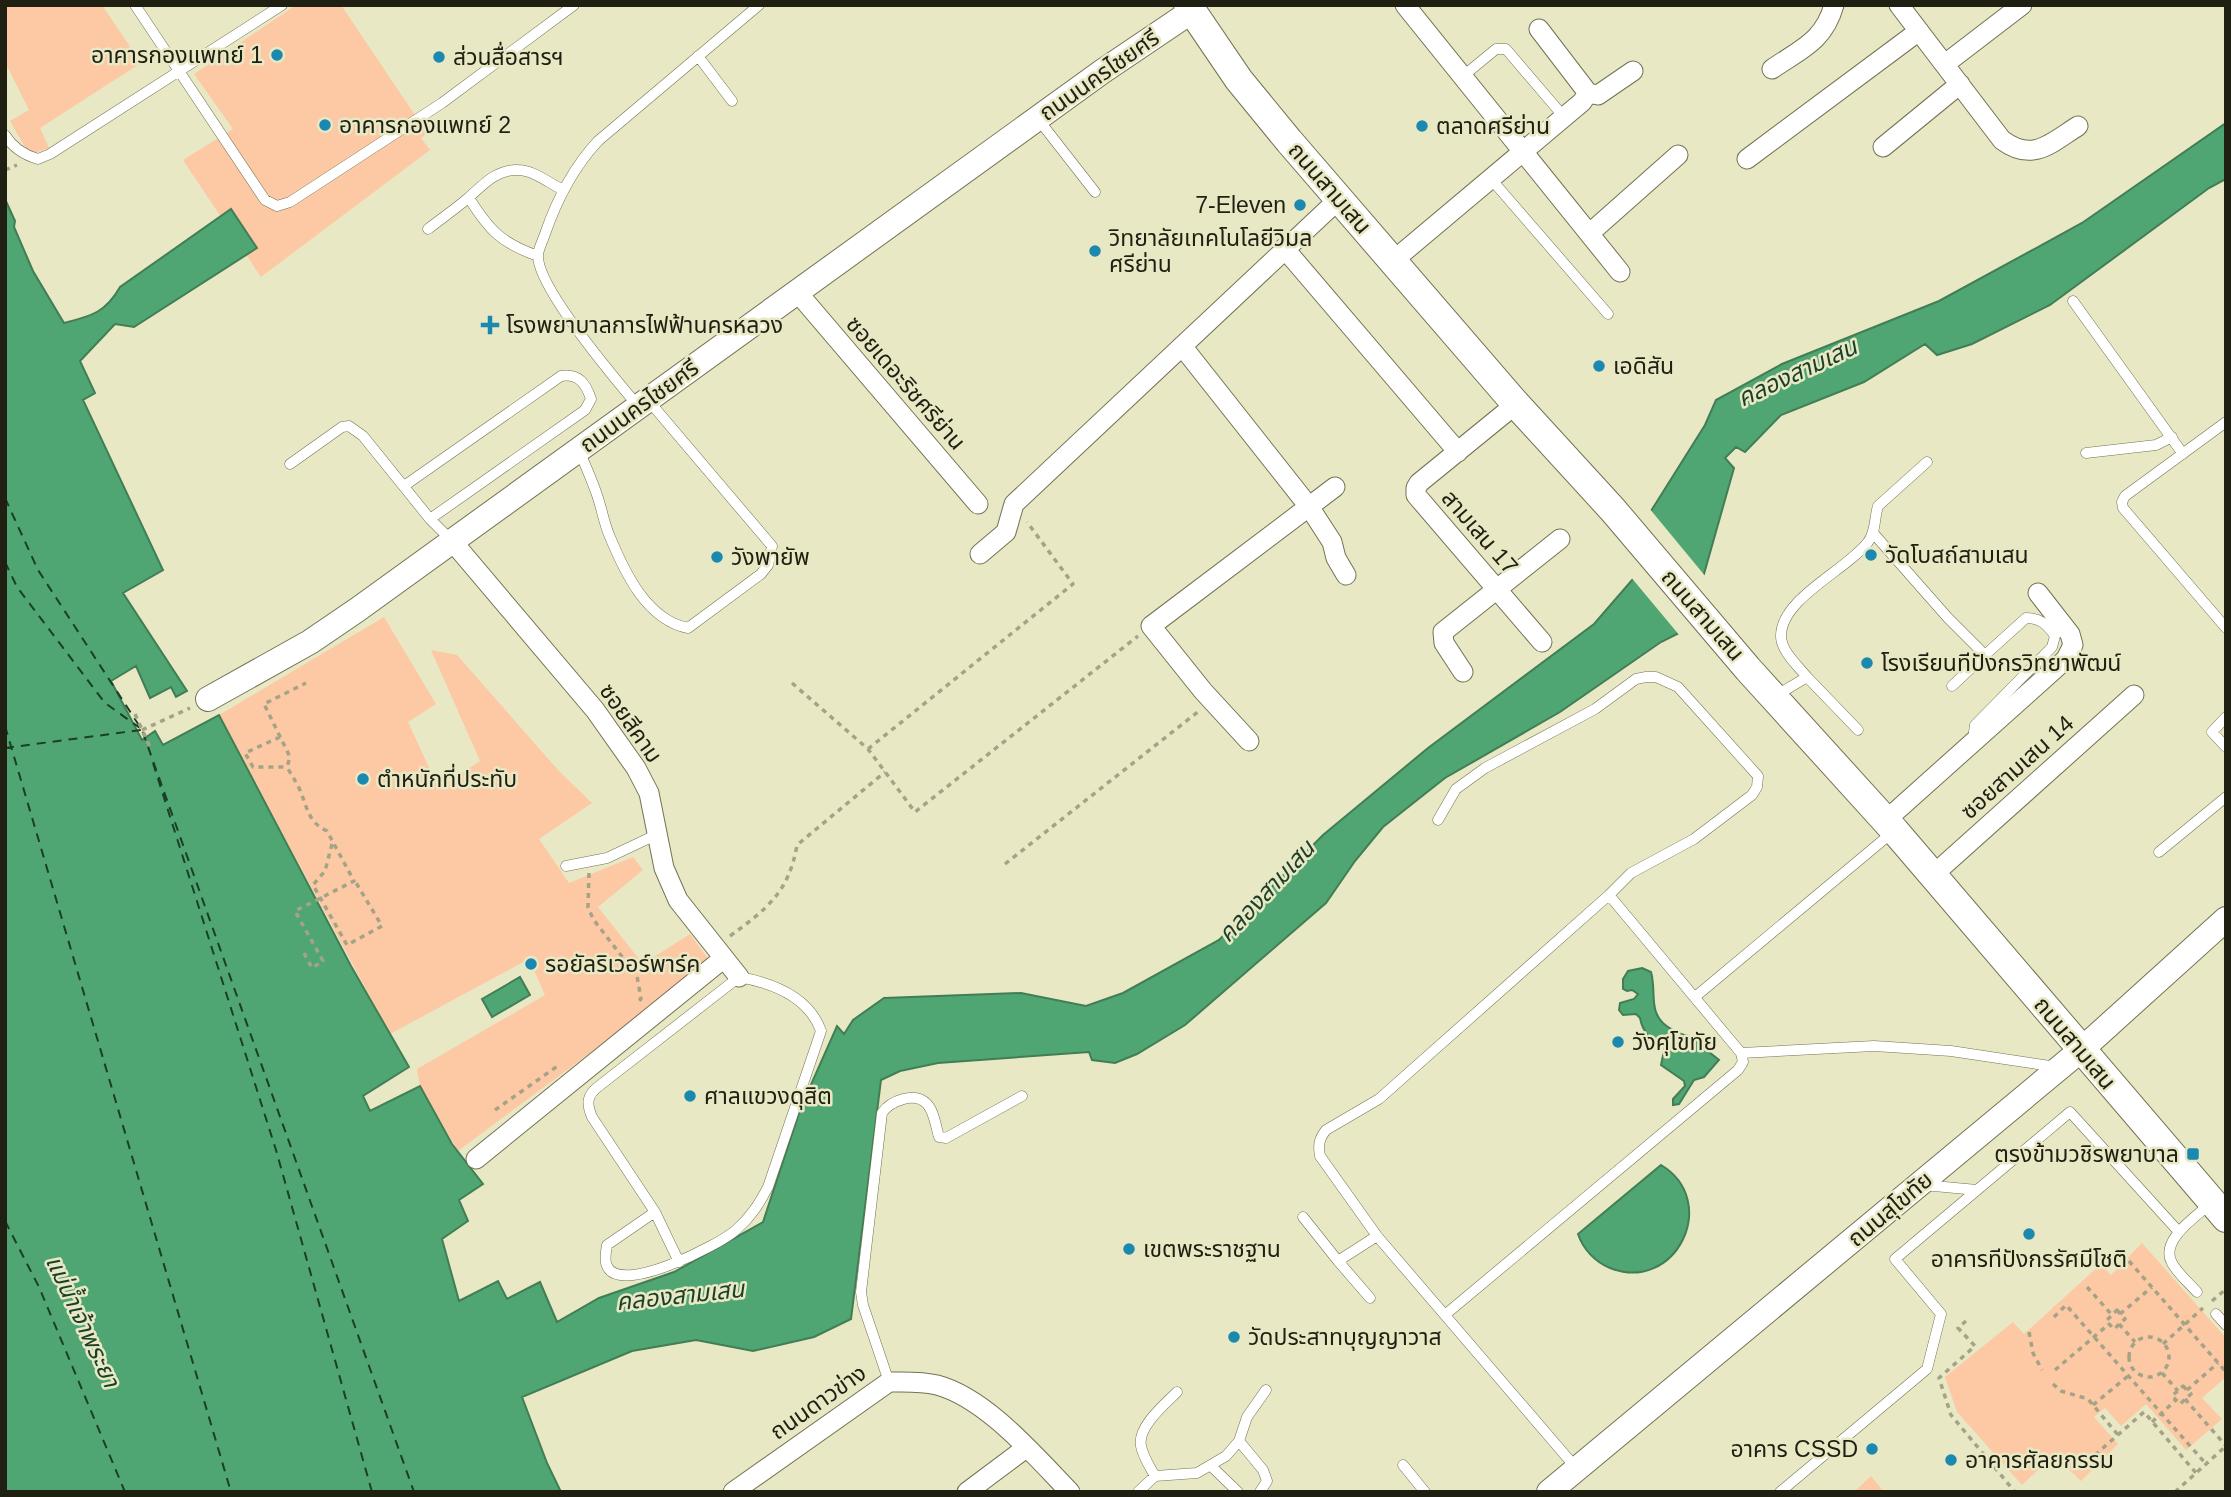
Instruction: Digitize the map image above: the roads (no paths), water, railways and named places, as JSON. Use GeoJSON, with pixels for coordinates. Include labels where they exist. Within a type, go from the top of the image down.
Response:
{"type":"FeatureCollection","features":[{"type":"Feature","properties":{"kind":"main road","name":"ถนนสามเสน"},"geometry":{"type":"LineString","coordinates":[[1193,7],[1239,80],[1516,404],[1613,510],[1774,697],[1933,875],[2071,1059],[2219,1211]]}},
{"type":"Feature","properties":{"kind":"street"},"geometry":{"type":"LineString","coordinates":[[1405,5],[1620,272]]}},
{"type":"Feature","properties":{"kind":"street"},"geometry":{"type":"LineString","coordinates":[[1772,69],[1821,35],[1830,22],[1835,5]]}},
{"type":"Feature","properties":{"kind":"street"},"geometry":{"type":"LineString","coordinates":[[1899,5],[2002,140],[2011,147],[2026,151],[2041,150],[2078,126]]}},
{"type":"Feature","properties":{"kind":"street"},"geometry":{"type":"LineString","coordinates":[[1945,64],[2022,5]]}},
{"type":"Feature","properties":{"kind":"street","name":"ถนนนครไชยศรี"},"geometry":{"type":"LineString","coordinates":[[208,699],[310,642],[1193,7]]}},
{"type":"Feature","properties":{"kind":"street"},"geometry":{"type":"LineString","coordinates":[[1539,29],[1588,93],[1598,95],[1633,71]]}},
{"type":"Feature","properties":{"kind":"street"},"geometry":{"type":"LineString","coordinates":[[1747,159],[1919,31]]}},
{"type":"Feature","properties":{"kind":"street"},"geometry":{"type":"LineString","coordinates":[[1883,147],[1960,84]]}},
{"type":"Feature","properties":{"kind":"street"},"geometry":{"type":"LineString","coordinates":[[1394,260],[1582,102],[1588,93]]}},
{"type":"Feature","properties":{"kind":"street"},"geometry":{"type":"LineString","coordinates":[[1590,233],[1678,155]]}},
{"type":"Feature","properties":{"kind":"street"},"geometry":{"type":"LineString","coordinates":[[981,554],[1006,532],[1014,504],[1340,198]]}},
{"type":"Feature","properties":{"kind":"street"},"geometry":{"type":"LineString","coordinates":[[1284,248],[1458,452]]}},
{"type":"Feature","properties":{"kind":"street","name":"ซอยเดอะริชศรีย่าน"},"geometry":{"type":"LineString","coordinates":[[797,293],[978,504]]}},
{"type":"Feature","properties":{"kind":"street"},"geometry":{"type":"LineString","coordinates":[[1182,346],[1310,508],[1332,542],[1336,558],[1346,575]]}},
{"type":"Feature","properties":{"kind":"street","name":"สามเสน 17"},"geometry":{"type":"LineString","coordinates":[[1516,404],[1419,483],[1416,495],[1542,642]]}},
{"type":"Feature","properties":{"kind":"street"},"geometry":{"type":"LineString","coordinates":[[1249,741],[1212,701],[1151,626],[1335,487]]}},
{"type":"Feature","properties":{"kind":"street"},"geometry":{"type":"LineString","coordinates":[[1463,672],[1444,643],[1443,632],[1560,539]]}},
{"type":"Feature","properties":{"kind":"street","name":"ซอยสีคาม"},"geometry":{"type":"LineString","coordinates":[[452,541],[595,710],[636,768],[649,793],[664,868],[678,900],[739,977]]}},
{"type":"Feature","properties":{"kind":"street"},"geometry":{"type":"LineString","coordinates":[[1890,826],[1977,739],[2066,659],[2073,645],[2070,634],[2038,593]]}},
{"type":"Feature","properties":{"kind":"street","name":"ซอยสามเสน 14"},"geometry":{"type":"LineString","coordinates":[[1933,875],[2134,695]]}},
{"type":"Feature","properties":{"kind":"street","name":"ถนนสุโขทัย"},"geometry":{"type":"LineString","coordinates":[[1549,1492],[2071,1059],[2226,919]]}},
{"type":"Feature","properties":{"kind":"street"},"geometry":{"type":"LineString","coordinates":[[476,1159],[720,952]]}},
{"type":"Feature","properties":{"kind":"street","name":"ถนนดาวข่าง"},"geometry":{"type":"LineString","coordinates":[[733,1492],[889,1382],[926,1383],[961,1395],[1000,1422],[1070,1492]]}},
{"type":"Feature","properties":{"kind":"street"},"geometry":{"type":"LineString","coordinates":[[967,1492],[1026,1448]]}},
{"type":"Feature","properties":{"kind":"lane"},"geometry":{"type":"LineString","coordinates":[[135,5],[265,200],[277,206],[290,202],[442,103],[573,6]]}},
{"type":"Feature","properties":{"kind":"lane"},"geometry":{"type":"LineString","coordinates":[[5,135],[20,152],[38,159],[50,154],[282,5]]}},
{"type":"Feature","properties":{"kind":"lane"},"geometry":{"type":"LineString","coordinates":[[579,449],[609,535],[630,577],[653,610],[665,621],[688,628],[761,574],[768,565],[772,546],[643,403],[556,300],[544,278],[538,256],[563,190],[581,159],[598,141],[759,5]]}},
{"type":"Feature","properties":{"kind":"lane"},"geometry":{"type":"LineString","coordinates":[[1462,77],[1496,49],[1506,49],[1564,117]]}},
{"type":"Feature","properties":{"kind":"lane"},"geometry":{"type":"LineString","coordinates":[[698,57],[732,101]]}},
{"type":"Feature","properties":{"kind":"lane"},"geometry":{"type":"LineString","coordinates":[[1038,118],[1095,192]]}},
{"type":"Feature","properties":{"kind":"lane"},"geometry":{"type":"LineString","coordinates":[[428,229],[492,178],[506,171],[520,170],[534,174],[563,190]]}},
{"type":"Feature","properties":{"kind":"lane"},"geometry":{"type":"LineString","coordinates":[[1491,179],[1608,314]]}},
{"type":"Feature","properties":{"kind":"lane"},"geometry":{"type":"LineString","coordinates":[[469,198],[486,225],[503,240],[538,256]]}},
{"type":"Feature","properties":{"kind":"lane"},"geometry":{"type":"LineString","coordinates":[[2073,300],[2183,454]]}},
{"type":"Feature","properties":{"kind":"lane"},"geometry":{"type":"LineString","coordinates":[[404,486],[561,376],[569,375],[580,379],[587,387],[591,400],[586,410],[430,519]]}},
{"type":"Feature","properties":{"kind":"lane"},"geometry":{"type":"LineString","coordinates":[[2226,422],[2125,496],[2122,502],[2123,508],[2226,628]]}},
{"type":"Feature","properties":{"kind":"lane"},"geometry":{"type":"LineString","coordinates":[[290,464],[342,427],[349,426],[363,436],[430,519],[452,541]]}},
{"type":"Feature","properties":{"kind":"lane"},"geometry":{"type":"LineString","coordinates":[[2087,453],[2156,445],[2172,437]]}},
{"type":"Feature","properties":{"kind":"lane"},"geometry":{"type":"LineString","coordinates":[[1858,730],[1807,677],[1785,649],[1781,636],[1789,610],[1864,548],[1874,534],[1878,506],[1927,462]]}},
{"type":"Feature","properties":{"kind":"lane"},"geometry":{"type":"LineString","coordinates":[[1874,534],[1948,618],[1986,655]]}},
{"type":"Feature","properties":{"kind":"lane"},"geometry":{"type":"LineString","coordinates":[[1952,686],[2026,618],[2036,618],[2047,625],[2055,636],[2052,647],[1975,725],[1977,739]]}},
{"type":"Feature","properties":{"kind":"lane"},"geometry":{"type":"LineString","coordinates":[[1438,820],[1456,789],[1485,768],[1595,709],[1636,679],[1656,677],[1678,687],[1758,776],[1757,788],[1752,795],[1694,839],[1631,873],[1379,1099],[1326,1130],[1318,1145],[1320,1156],[1377,1236],[1577,1469]]}},
{"type":"Feature","properties":{"kind":"lane"},"geometry":{"type":"LineString","coordinates":[[1774,697],[1807,677]]}},
{"type":"Feature","properties":{"kind":"lane"},"geometry":{"type":"LineString","coordinates":[[2226,717],[2212,732],[2226,747]]}},
{"type":"Feature","properties":{"kind":"lane"},"geometry":{"type":"LineString","coordinates":[[2159,852],[2226,797]]}},
{"type":"Feature","properties":{"kind":"lane"},"geometry":{"type":"LineString","coordinates":[[1695,998],[1890,826]]}},
{"type":"Feature","properties":{"kind":"lane"},"geometry":{"type":"LineString","coordinates":[[566,866],[607,858],[657,834]]}},
{"type":"Feature","properties":{"kind":"lane"},"geometry":{"type":"LineString","coordinates":[[1446,1314],[1738,1070],[1744,1062],[1741,1053],[1609,895]]}},
{"type":"Feature","properties":{"kind":"lane"},"geometry":{"type":"LineString","coordinates":[[655,1212],[607,1245],[607,1268],[614,1274],[625,1276],[679,1262],[713,1245],[734,1231],[757,1210],[768,1187],[821,1031],[818,1022],[786,991],[764,981],[739,977],[591,1092],[588,1100],[592,1117],[655,1212],[679,1262]]}},
{"type":"Feature","properties":{"kind":"lane"},"geometry":{"type":"LineString","coordinates":[[1741,1053],[1874,1046],[2071,1059]]}},
{"type":"Feature","properties":{"kind":"lane"},"geometry":{"type":"LineString","coordinates":[[889,1382],[861,1293],[881,1113],[888,1104],[902,1099],[925,1101],[930,1106],[939,1137],[946,1138],[1022,1096]]}},
{"type":"Feature","properties":{"kind":"lane"},"geometry":{"type":"LineString","coordinates":[[1780,1492],[1927,1369],[1941,1314],[1895,1259],[2070,1112],[2179,1232]]}},
{"type":"Feature","properties":{"kind":"lane"},"geometry":{"type":"LineString","coordinates":[[1919,1185],[1977,1190]]}},
{"type":"Feature","properties":{"kind":"lane"},"geometry":{"type":"LineString","coordinates":[[2197,1292],[2172,1264],[2168,1254],[2179,1232],[2219,1211]]}},
{"type":"Feature","properties":{"kind":"lane"},"geometry":{"type":"LineString","coordinates":[[1303,1217],[1370,1298]]}},
{"type":"Feature","properties":{"kind":"lane"},"geometry":{"type":"LineString","coordinates":[[1338,1261],[1377,1236]]}},
{"type":"Feature","properties":{"kind":"lane"},"geometry":{"type":"LineString","coordinates":[[2216,1314],[2226,1325]]}},
{"type":"Feature","properties":{"kind":"lane"},"geometry":{"type":"LineString","coordinates":[[1138,1492],[1155,1476],[1186,1475],[1211,1466],[1226,1456],[1238,1441],[1247,1417],[1266,1390]]}},
{"type":"Feature","properties":{"kind":"lane"},"geometry":{"type":"LineString","coordinates":[[1155,1476],[1144,1457],[1140,1443],[1146,1426],[1177,1392]]}},
{"type":"Feature","properties":{"kind":"lane"},"geometry":{"type":"LineString","coordinates":[[1238,1441],[1263,1471],[1267,1482],[1260,1492]]}},
{"type":"Feature","properties":{"kind":"lane"},"geometry":{"type":"LineString","coordinates":[[1403,1465],[1424,1492]]}},
{"type":"Feature","properties":{"kind":"lane"},"geometry":{"type":"LineString","coordinates":[[1211,1466],[1238,1492]]}},
{"type":"Feature","properties":{"kind":"water"},"geometry":{"type":"Polygon","coordinates":[[[2226,123],[2226,179],[2209,188],[2050,305],[1972,344],[1937,355],[1925,344],[1864,382],[1781,415],[1745,452],[1736,447],[1725,458],[1734,468],[1704,574],[1683,631],[1661,642],[1560,712],[1445,778],[1383,827],[1326,903],[1185,1025],[1137,1054],[1115,1063],[1092,1060],[1089,1052],[938,1063],[900,1071],[881,1080],[851,1319],[814,1337],[753,1351],[696,1340],[632,1351],[522,1397],[561,1492],[5,1492],[5,199],[33,271],[64,323],[104,308],[120,287],[231,209],[257,248],[134,327],[115,324],[80,361],[95,393],[83,400],[163,570],[123,593],[187,691],[176,697],[171,687],[150,698],[136,666],[111,681],[142,740],[155,731],[163,745],[219,715],[351,966],[409,1067],[363,1096],[370,1111],[420,1086],[452,1144],[483,1184],[459,1200],[468,1221],[442,1239],[459,1301],[498,1281],[507,1299],[540,1282],[557,1322],[599,1298],[674,1272],[763,1222],[801,1107],[837,1026],[844,1034],[853,1020],[884,998],[1021,993],[1086,1006],[1123,993],[1219,940],[1323,835],[1428,748],[1594,624],[1633,579],[1651,511],[1705,425],[1716,400],[1782,364],[1939,301],[2082,223],[2226,123]]]}},
{"type":"Feature","properties":{"kind":"water"},"geometry":{"type":"Polygon","coordinates":[[[1642,968],[1651,972],[1655,1009],[1661,1021],[1681,1034],[1707,1040],[1709,1052],[1719,1060],[1704,1077],[1694,1080],[1679,1104],[1673,1105],[1673,1099],[1685,1086],[1684,1081],[1661,1065],[1665,1046],[1648,1036],[1636,1014],[1623,1015],[1619,1010],[1620,1003],[1634,999],[1638,994],[1623,989],[1623,979],[1628,971],[1642,968]]]}},
{"type":"Feature","properties":{"kind":"water"},"geometry":{"type":"Polygon","coordinates":[[[520,977],[530,995],[492,1017],[482,999],[520,977]]]}},
{"type":"Feature","properties":{"kind":"water"},"geometry":{"type":"Polygon","coordinates":[[[1661,1165],[1679,1181],[1688,1200],[1689,1220],[1683,1240],[1671,1256],[1654,1268],[1634,1273],[1610,1268],[1599,1262],[1583,1245],[1578,1234],[1661,1165]]]}},
{"type":"Feature","properties":{"kind":"place","name":"อาคารกองแพทย์ 1"},"geometry":{"type":"Point","coordinates":[277,55]}},
{"type":"Feature","properties":{"kind":"place","name":"ส่วนสื่อสารฯ"},"geometry":{"type":"Point","coordinates":[439,57]}},
{"type":"Feature","properties":{"kind":"place","name":"อาคารกองแพทย์ 2"},"geometry":{"type":"Point","coordinates":[325,125]}},
{"type":"Feature","properties":{"kind":"place","name":"ตลาดศรีย่าน"},"geometry":{"type":"Point","coordinates":[1422,126]}},
{"type":"Feature","properties":{"kind":"place","name":"7-Eleven"},"geometry":{"type":"Point","coordinates":[1300,205]}},
{"type":"Feature","properties":{"kind":"place","name":"วิทยาลัยเทคโนโลยีวิมล ศรีย่าน"},"geometry":{"type":"Point","coordinates":[1095,251]}},
{"type":"Feature","properties":{"kind":"place","name":"โรงพยาบาลการไฟฟ้านครหลวง"},"geometry":{"type":"Point","coordinates":[490,325]}},
{"type":"Feature","properties":{"kind":"place","name":"เอดิสัน"},"geometry":{"type":"Point","coordinates":[1599,366]}},
{"type":"Feature","properties":{"kind":"place","name":"วัดโบสถ์สามเสน"},"geometry":{"type":"Point","coordinates":[1871,555]}},
{"type":"Feature","properties":{"kind":"place","name":"วังพายัพ"},"geometry":{"type":"Point","coordinates":[717,557]}},
{"type":"Feature","properties":{"kind":"place","name":"โรงเรียนทีปังกรวิทยาพัฒน์"},"geometry":{"type":"Point","coordinates":[1867,663]}},
{"type":"Feature","properties":{"kind":"place","name":"ตำหนักที่ประทับ"},"geometry":{"type":"Point","coordinates":[363,779]}},
{"type":"Feature","properties":{"kind":"place","name":"รอยัลริเวอร์พาร์ค"},"geometry":{"type":"Point","coordinates":[531,964]}},
{"type":"Feature","properties":{"kind":"place","name":"วังศุโขทัย"},"geometry":{"type":"Point","coordinates":[1618,1042]}},
{"type":"Feature","properties":{"kind":"place","name":"ศาลแขวงดุสิต"},"geometry":{"type":"Point","coordinates":[690,1096]}},
{"type":"Feature","properties":{"kind":"place","name":"ตรงข้ามวชิรพยาบาล"},"geometry":{"type":"Point","coordinates":[2193,1154]}},
{"type":"Feature","properties":{"kind":"place","name":"อาคารทีปังกรรัศมีโชติ"},"geometry":{"type":"Point","coordinates":[2029,1234]}},
{"type":"Feature","properties":{"kind":"place","name":"เขตพระราชฐาน"},"geometry":{"type":"Point","coordinates":[1129,1249]}},
{"type":"Feature","properties":{"kind":"place","name":"วัดประสาทบุญญาวาส"},"geometry":{"type":"Point","coordinates":[1234,1337]}},
{"type":"Feature","properties":{"kind":"place","name":"อาคาร CSSD"},"geometry":{"type":"Point","coordinates":[1872,1449]}},
{"type":"Feature","properties":{"kind":"place","name":"อาคารศัลยกรรม"},"geometry":{"type":"Point","coordinates":[1951,1460]}},
{"type":"Feature","properties":{"kind":"water label","name":"คลองสามเสน"},"geometry":{"type":"Point","coordinates":[1797,372]}},
{"type":"Feature","properties":{"kind":"water label","name":"คลองสามเสน"},"geometry":{"type":"Point","coordinates":[1266,891]}},
{"type":"Feature","properties":{"kind":"water label","name":"คลองสามเสน"},"geometry":{"type":"Point","coordinates":[680,1295]}},
{"type":"Feature","properties":{"kind":"water label","name":"แม่น้ำเจ้าพระยา"},"geometry":{"type":"Point","coordinates":[83,1321]}}]}
